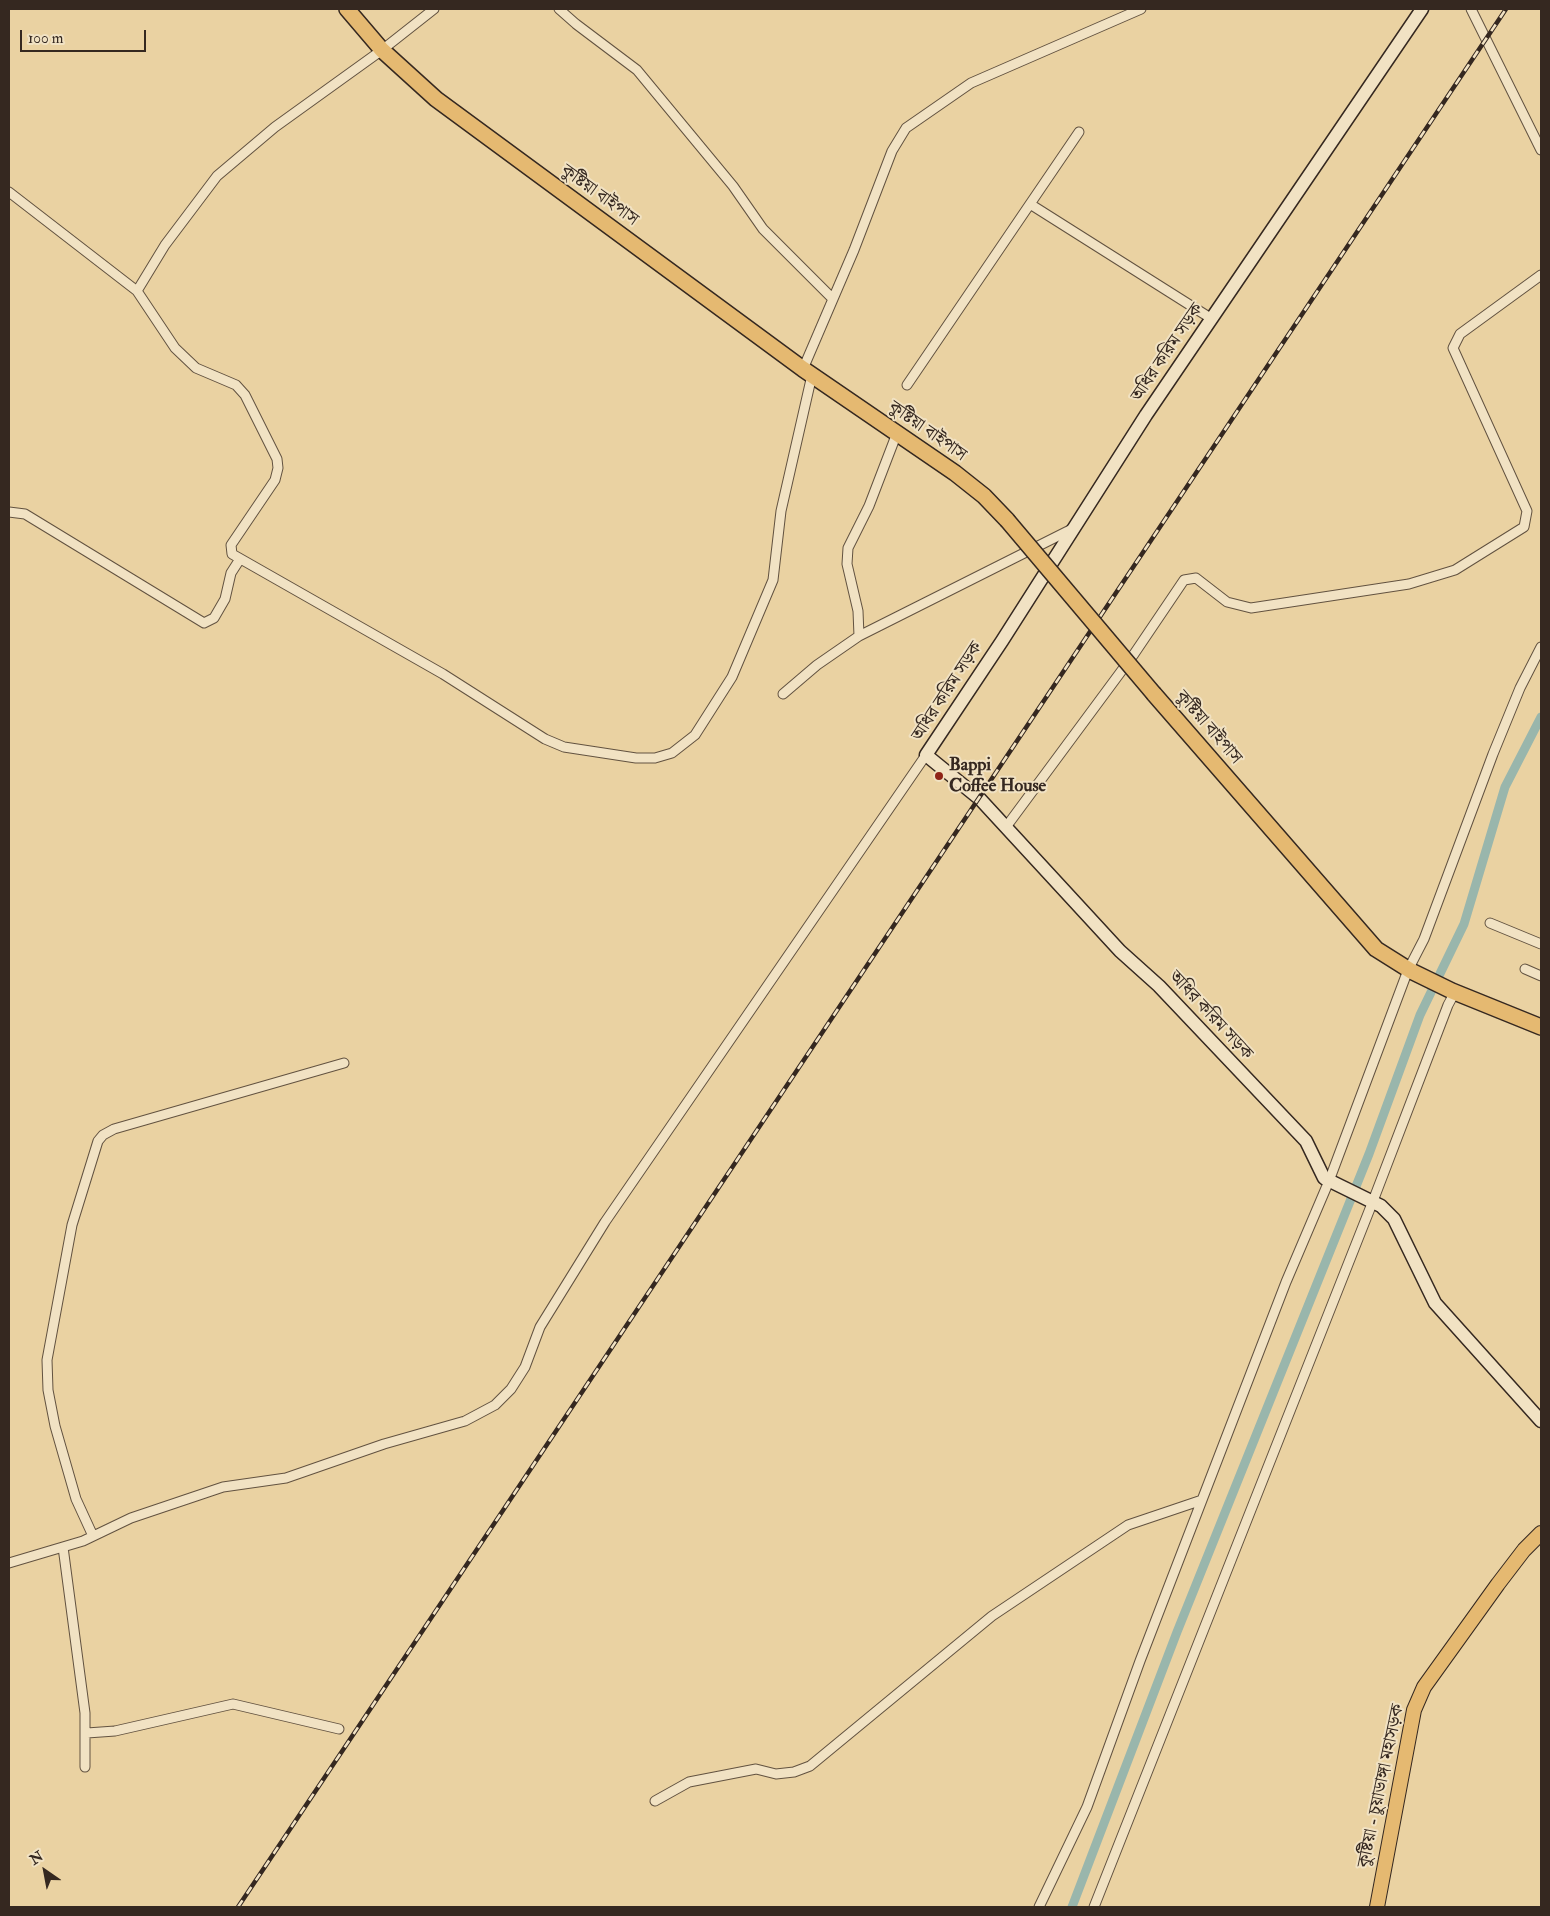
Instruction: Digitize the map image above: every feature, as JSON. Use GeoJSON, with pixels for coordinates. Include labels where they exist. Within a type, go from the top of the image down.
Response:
{"type":"FeatureCollection","features":[{"type":"Feature","properties":{"kind":"highway","name":"কুষ্টিয়া বাইপাস"},"geometry":{"type":"LineString","coordinates":[[347,9],[382,50],[436,99],[807,372],[955,473],[984,496],[1376,949],[1410,971],[1453,992],[1541,1026]]}},
{"type":"Feature","properties":{"kind":"main road","name":"অধির করিম সড়ক"},"geometry":{"type":"LineString","coordinates":[[1331,1182],[1321,1172],[1306,1141],[1158,986],[1120,951],[980,799],[926,755],[1212,319],[1422,9]]}},
{"type":"Feature","properties":{"kind":"main road"},"geometry":{"type":"LineString","coordinates":[[1331,1182],[1373,1201],[1394,1219],[1435,1303],[1541,1421]]}},
{"type":"Feature","properties":{"kind":"main road","name":"কুষ্টিয়া - চুয়াডাঙ্গা মহাসড়ক"},"geometry":{"type":"LineString","coordinates":[[1377,1907],[1414,1710],[1424,1688],[1498,1584],[1524,1550],[1541,1533]]}},
{"type":"Feature","properties":{"kind":"street"},"geometry":{"type":"LineString","coordinates":[[137,291],[165,245],[217,176],[275,127],[382,50],[434,9]]}},
{"type":"Feature","properties":{"kind":"street"},"geometry":{"type":"LineString","coordinates":[[559,9],[637,70],[733,186],[763,229],[832,298]]}},
{"type":"Feature","properties":{"kind":"street"},"geometry":{"type":"LineString","coordinates":[[9,192],[137,291],[175,348],[196,368],[236,386],[245,395],[277,459],[278,468],[275,480],[231,545],[232,554],[443,674],[545,739],[564,747],[636,758],[655,758],[672,753],[695,735],[732,677],[764,604],[773,580],[781,511],[807,372],[832,298],[854,250],[892,151],[906,128],[971,83],[1141,9]]}},
{"type":"Feature","properties":{"kind":"street"},"geometry":{"type":"LineString","coordinates":[[1471,9],[1541,150]]}},
{"type":"Feature","properties":{"kind":"street"},"geometry":{"type":"LineString","coordinates":[[907,385],[1079,132]]}},
{"type":"Feature","properties":{"kind":"street"},"geometry":{"type":"LineString","coordinates":[[1030,204],[1212,319]]}},
{"type":"Feature","properties":{"kind":"street"},"geometry":{"type":"LineString","coordinates":[[1006,827],[1134,654],[1184,580],[1196,578],[1227,602],[1251,608],[1399,585],[1455,570],[1524,527],[1527,511],[1454,348],[1460,334],[1541,275]]}},
{"type":"Feature","properties":{"kind":"street"},"geometry":{"type":"LineString","coordinates":[[859,636],[858,611],[847,564],[848,548],[869,506],[897,433]]}},
{"type":"Feature","properties":{"kind":"street"},"geometry":{"type":"LineString","coordinates":[[9,512],[25,514],[204,623],[214,618],[218,612],[224,599],[231,573],[240,559]]}},
{"type":"Feature","properties":{"kind":"street"},"geometry":{"type":"LineString","coordinates":[[783,694],[817,665],[859,636],[1074,528]]}},
{"type":"Feature","properties":{"kind":"street"},"geometry":{"type":"LineString","coordinates":[[1039,1907],[1087,1807],[1286,1282],[1331,1182],[1493,754],[1520,688],[1541,647]]}},
{"type":"Feature","properties":{"kind":"street"},"geometry":{"type":"LineString","coordinates":[[9,1563],[63,1547],[132,1518],[223,1487],[286,1478],[384,1444],[466,1421],[496,1405],[511,1389],[525,1367],[540,1327],[605,1222],[926,755]]}},
{"type":"Feature","properties":{"kind":"street"},"geometry":{"type":"LineString","coordinates":[[1490,923],[1541,944]]}},
{"type":"Feature","properties":{"kind":"street"},"geometry":{"type":"LineString","coordinates":[[1524,969],[1541,976]]}},
{"type":"Feature","properties":{"kind":"street"},"geometry":{"type":"LineString","coordinates":[[1094,1907],[1373,1201],[1453,992]]}},
{"type":"Feature","properties":{"kind":"street"},"geometry":{"type":"LineString","coordinates":[[93,1536],[76,1499],[54,1426],[48,1390],[47,1360],[72,1225],[98,1142],[103,1135],[114,1129],[344,1063]]}},
{"type":"Feature","properties":{"kind":"street"},"geometry":{"type":"LineString","coordinates":[[655,1801],[689,1782],[756,1769],[766,1773],[785,1773],[810,1766],[984,1622],[1016,1600],[1128,1525],[1202,1500]]}},
{"type":"Feature","properties":{"kind":"street"},"geometry":{"type":"LineString","coordinates":[[63,1547],[86,1733],[85,1767]]}},
{"type":"Feature","properties":{"kind":"street"},"geometry":{"type":"LineString","coordinates":[[86,1733],[116,1731],[233,1704],[339,1728]]}},
{"type":"Feature","properties":{"kind":"waterway"},"geometry":{"type":"LineString","coordinates":[[1072,1907],[1177,1632],[1369,1154],[1420,1015],[1464,924],[1505,787],[1541,717]]}},
{"type":"Feature","properties":{"kind":"railway"},"geometry":{"type":"LineString","coordinates":[[238,1907],[1506,9]]}},
{"type":"Feature","properties":{"kind":"place","name":"Bappi Coffee House"},"geometry":{"type":"Point","coordinates":[939,776]}}]}
